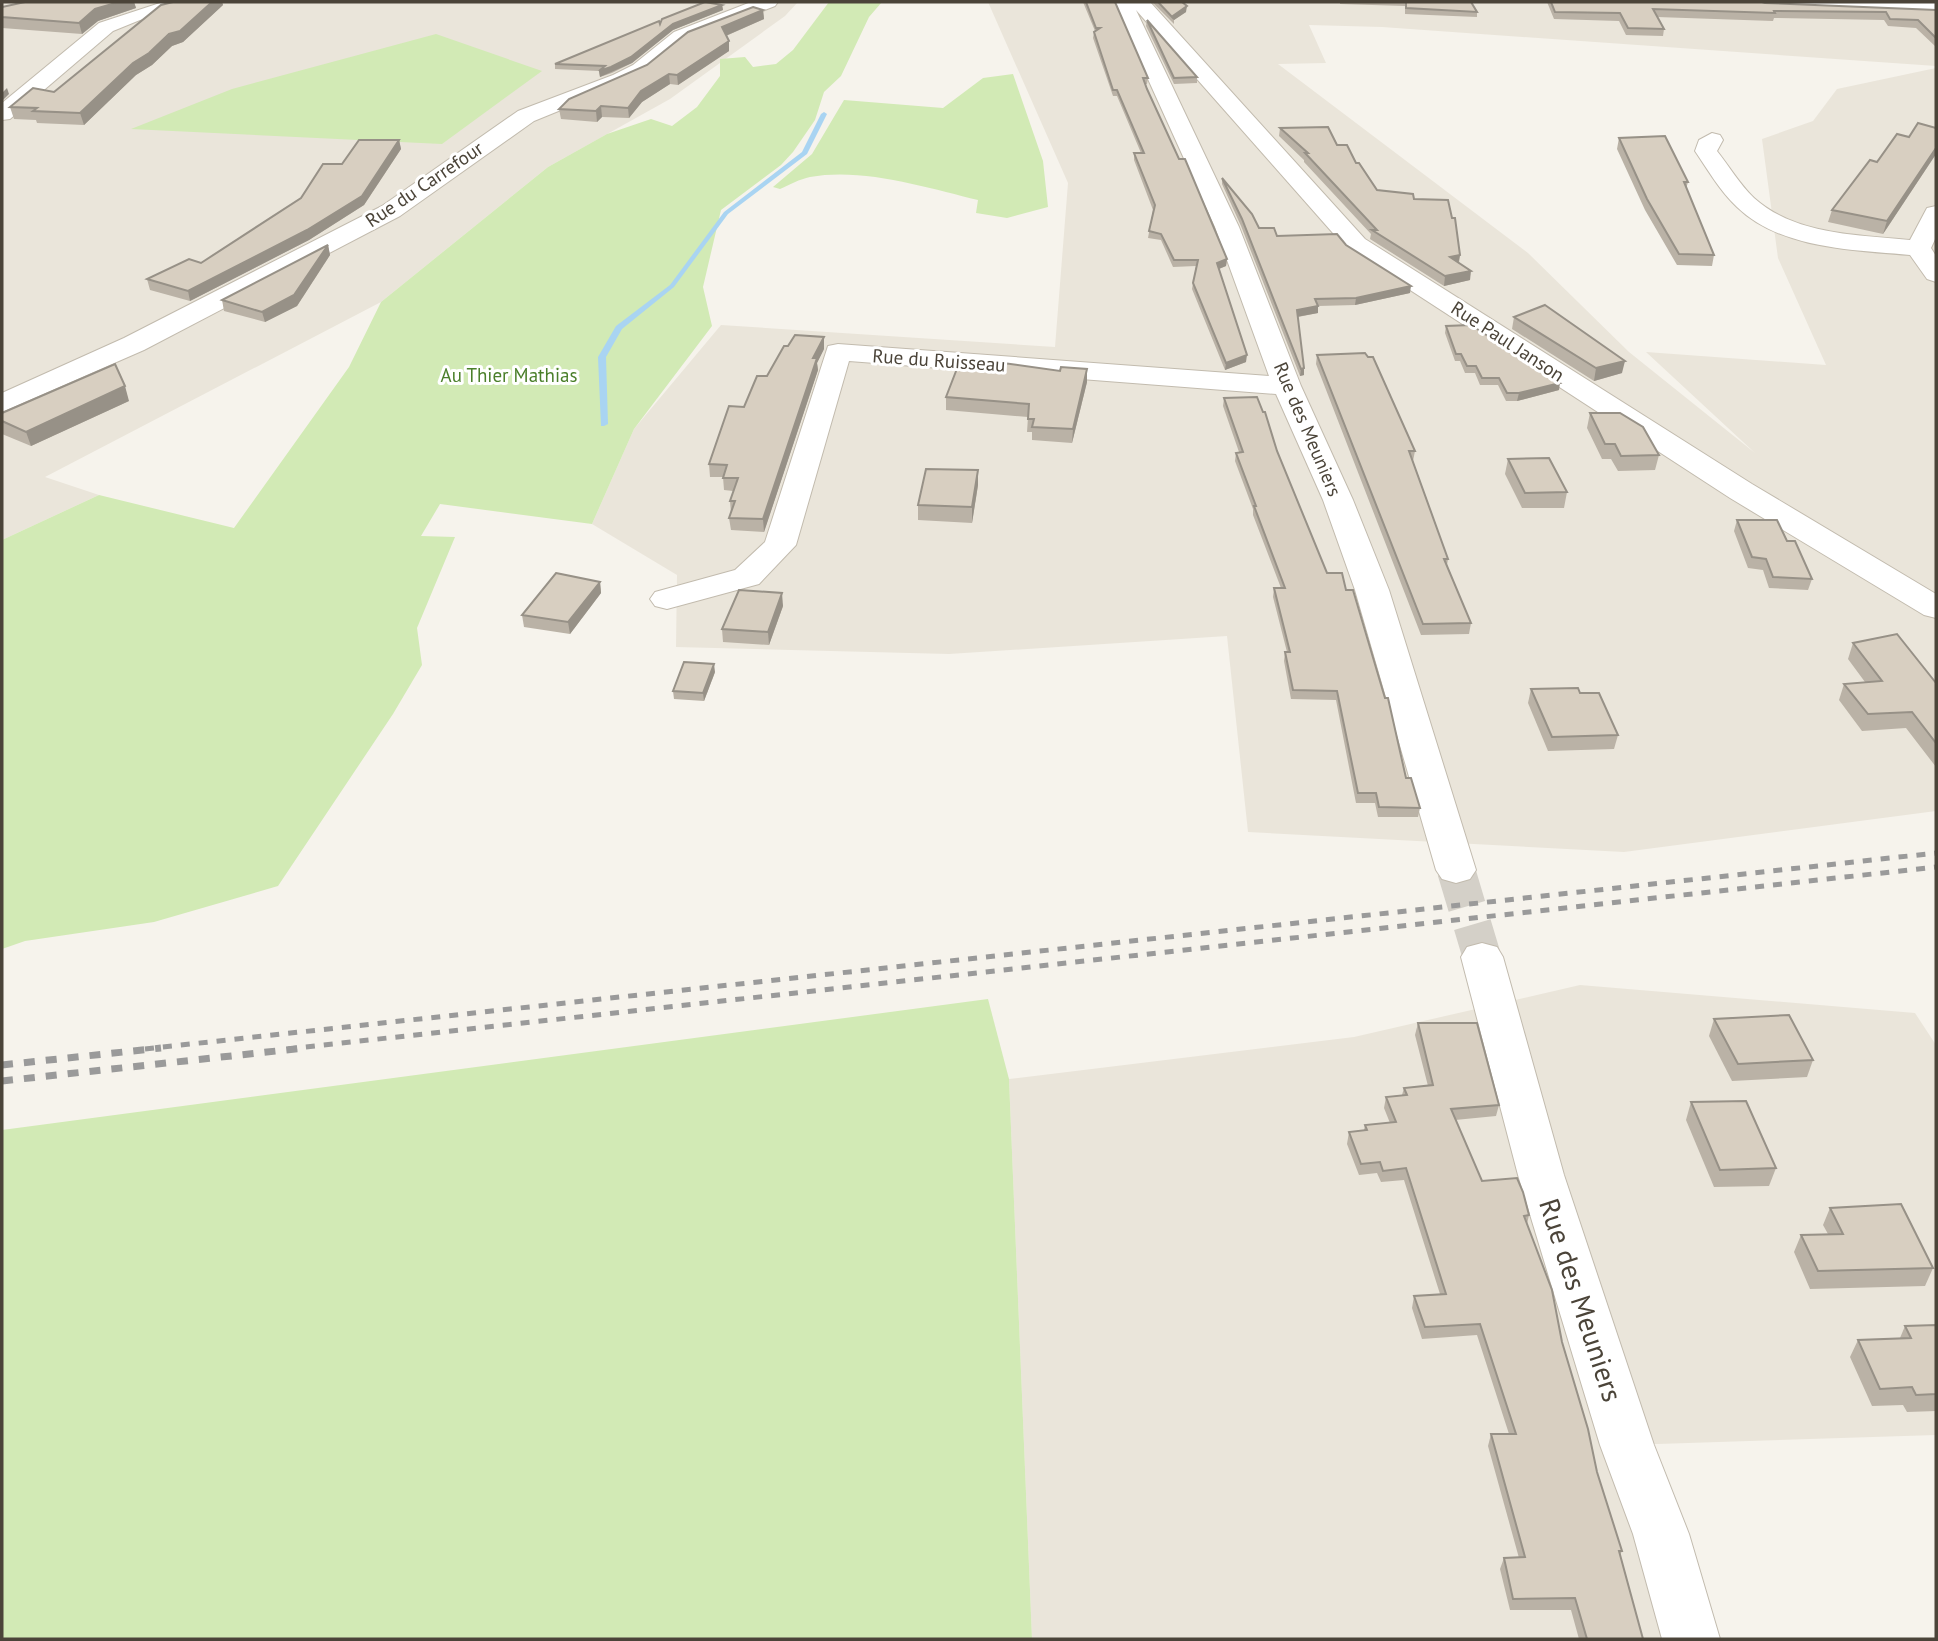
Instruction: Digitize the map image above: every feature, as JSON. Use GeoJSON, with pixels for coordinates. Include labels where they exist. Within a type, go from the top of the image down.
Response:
{"type":"FeatureCollection","features":[{"type":"Feature","properties":{"kind":"street"},"geometry":{"type":"LineString","coordinates":[[2,114],[106,27],[133,16],[184,2]]}},
{"type":"Feature","properties":{"kind":"street","name":"Rue du Carrefour"},"geometry":{"type":"LineString","coordinates":[[2,404],[134,344],[391,211],[526,116],[620,79],[640,69],[681,36],[768,2]]}},
{"type":"Feature","properties":{"kind":"street","name":"Rue des Meuniers"},"geometry":{"type":"LineString","coordinates":[[1125,2],[1227,227],[1287,386],[1338,500],[1372,590],[1456,870]]}},
{"type":"Feature","properties":{"kind":"street","name":"Rue Paul Janson"},"geometry":{"type":"LineString","coordinates":[[1140,2],[1356,244],[1741,491],[1936,608]]}},
{"type":"Feature","properties":{"kind":"street"},"geometry":{"type":"LineString","coordinates":[[1763,2],[1936,9]]}},
{"type":"Feature","properties":{"kind":"street"},"geometry":{"type":"LineString","coordinates":[[1712,140],[1706,151],[1744,202],[1766,217],[1822,236],[1918,248],[1936,274]]}},
{"type":"Feature","properties":{"kind":"street"},"geometry":{"type":"LineString","coordinates":[[1918,248],[1936,213]]}},
{"type":"Feature","properties":{"kind":"street","name":"Rue du Ruisseau"},"geometry":{"type":"LineString","coordinates":[[667,599],[747,577],[780,545],[838,352],[1287,386]]}},
{"type":"Feature","properties":{"kind":"street","name":"Rue des Meuniers"},"geometry":{"type":"LineString","coordinates":[[1482,957],[1541,1175],[1627,1445],[1661,1534],[1691,1639]]}},
{"type":"Feature","properties":{"kind":"shaded area"},"geometry":{"type":"Polygon","coordinates":[[[2,2],[798,2],[785,16],[670,99],[548,167],[381,302],[45,477],[99,495],[2,540],[2,2]]]}},
{"type":"Feature","properties":{"kind":"shaded area"},"geometry":{"type":"Polygon","coordinates":[[[988,2],[1936,2],[1936,66],[1382,27],[1309,25],[1326,63],[1278,64],[1528,253],[1629,352],[1755,453],[1646,352],[1826,365],[1778,258],[1762,139],[1813,121],[1837,89],[1936,68],[1936,811],[1624,852],[1248,832],[1227,636],[949,654],[676,647],[677,575],[592,524],[634,429],[721,325],[1055,347],[1068,183],[988,2]]]}},
{"type":"Feature","properties":{"kind":"shaded area"},"geometry":{"type":"Polygon","coordinates":[[[1580,985],[1915,1013],[1936,1045],[1936,1435],[1627,1445],[1688,1639],[1032,1639],[1009,1079],[1354,1037],[1580,985]]]}},
{"type":"Feature","properties":{"kind":"green space","name":"Au Thier Mathias"},"geometry":{"type":"Polygon","coordinates":[[[829,2],[882,2],[869,17],[841,76],[824,92],[815,120],[793,152],[781,165],[721,210],[703,287],[712,326],[634,429],[592,524],[440,504],[421,536],[455,537],[417,628],[422,665],[393,714],[278,886],[154,922],[25,941],[2,949],[2,540],[99,495],[234,528],[349,367],[381,302],[548,167],[607,134],[651,119],[672,126],[697,107],[720,76],[720,59],[745,57],[753,67],[776,64],[793,50],[829,2]]]}},
{"type":"Feature","properties":{"kind":"green space"},"geometry":{"type":"Polygon","coordinates":[[[436,34],[542,71],[442,144],[131,129],[232,89],[436,34]]]}},
{"type":"Feature","properties":{"kind":"green space"},"geometry":{"type":"Polygon","coordinates":[[[1013,74],[1043,161],[1048,207],[1007,218],[976,213],[978,200],[895,180],[851,175],[810,177],[780,189],[773,187],[812,154],[844,100],[943,108],[983,78],[1013,74]]]}},
{"type":"Feature","properties":{"kind":"green space"},"geometry":{"type":"Polygon","coordinates":[[[988,999],[1009,1079],[1032,1639],[2,1639],[2,1130],[988,999]]]}},
{"type":"Feature","properties":{"kind":"building"},"geometry":{"type":"Polygon","coordinates":[[[25,2],[119,2],[95,9],[79,23],[2,17],[2,7],[25,2]]]}},
{"type":"Feature","properties":{"kind":"building"},"geometry":{"type":"Polygon","coordinates":[[[173,2],[212,2],[180,31],[169,34],[149,53],[133,63],[80,113],[10,107],[33,88],[54,92],[161,5],[173,2]]]}},
{"type":"Feature","properties":{"kind":"building"},"geometry":{"type":"Polygon","coordinates":[[[705,2],[722,5],[673,24],[631,57],[611,67],[599,71],[605,66],[555,64],[659,21],[660,24],[662,19],[705,2]]]}},
{"type":"Feature","properties":{"kind":"building"},"geometry":{"type":"Polygon","coordinates":[[[1086,2],[1115,2],[1148,78],[1143,78],[1147,89],[1179,159],[1185,159],[1227,259],[1217,263],[1247,355],[1226,363],[1193,283],[1198,260],[1174,260],[1161,234],[1149,231],[1155,205],[1134,153],[1144,153],[1117,90],[1113,90],[1094,32],[1100,28],[1096,28],[1086,2]]]}},
{"type":"Feature","properties":{"kind":"building"},"geometry":{"type":"Polygon","coordinates":[[[1158,2],[1182,2],[1187,6],[1173,16],[1174,19],[1158,2]]]}},
{"type":"Feature","properties":{"kind":"building"},"geometry":{"type":"Polygon","coordinates":[[[1406,2],[1471,2],[1477,12],[1406,8],[1406,2]]]}},
{"type":"Feature","properties":{"kind":"building"},"geometry":{"type":"Polygon","coordinates":[[[1551,2],[1762,2],[1936,10],[1936,38],[1918,20],[1890,19],[1886,12],[1774,11],[1775,13],[1653,9],[1664,29],[1628,28],[1620,13],[1555,12],[1551,2]]]}},
{"type":"Feature","properties":{"kind":"building"},"geometry":{"type":"Polygon","coordinates":[[[753,7],[763,10],[722,27],[729,41],[677,75],[669,74],[641,91],[628,108],[601,106],[596,111],[559,109],[569,99],[647,65],[688,32],[753,7]]]}},
{"type":"Feature","properties":{"kind":"building"},"geometry":{"type":"Polygon","coordinates":[[[1147,20],[1197,77],[1174,78],[1147,20]]]}},
{"type":"Feature","properties":{"kind":"building"},"geometry":{"type":"Polygon","coordinates":[[[1918,123],[1936,128],[1936,148],[1887,221],[1832,210],[1870,160],[1877,162],[1897,134],[1909,137],[1918,123]]]}},
{"type":"Feature","properties":{"kind":"building"},"geometry":{"type":"Polygon","coordinates":[[[1328,127],[1337,145],[1347,145],[1356,163],[1359,163],[1377,190],[1413,194],[1414,199],[1448,200],[1452,218],[1455,218],[1460,255],[1450,257],[1471,271],[1445,276],[1372,230],[1377,230],[1305,153],[1308,153],[1280,128],[1328,127]]]}},
{"type":"Feature","properties":{"kind":"building"},"geometry":{"type":"Polygon","coordinates":[[[1665,136],[1688,182],[1684,182],[1714,255],[1679,254],[1647,199],[1619,138],[1665,136]]]}},
{"type":"Feature","properties":{"kind":"building"},"geometry":{"type":"Polygon","coordinates":[[[359,140],[399,140],[362,196],[307,230],[188,291],[147,279],[189,259],[201,263],[301,198],[323,164],[342,164],[359,140]]]}},
{"type":"Feature","properties":{"kind":"building"},"geometry":{"type":"Polygon","coordinates":[[[1222,178],[1252,214],[1259,228],[1274,228],[1277,236],[1337,234],[1346,245],[1411,286],[1356,298],[1315,299],[1318,306],[1297,310],[1304,368],[1301,369],[1242,219],[1222,178]]]}},
{"type":"Feature","properties":{"kind":"building"},"geometry":{"type":"Polygon","coordinates":[[[328,245],[294,295],[262,312],[222,300],[328,245]]]}},
{"type":"Feature","properties":{"kind":"building"},"geometry":{"type":"Polygon","coordinates":[[[1545,305],[1625,361],[1596,368],[1514,317],[1545,305]]]}},
{"type":"Feature","properties":{"kind":"building"},"geometry":{"type":"Polygon","coordinates":[[[1471,325],[1560,383],[1519,393],[1507,393],[1499,378],[1482,378],[1476,366],[1467,366],[1461,354],[1456,354],[1446,326],[1471,325]]]}},
{"type":"Feature","properties":{"kind":"building"},"geometry":{"type":"Polygon","coordinates":[[[795,335],[824,337],[813,358],[817,358],[763,519],[729,518],[735,501],[730,501],[738,478],[723,478],[727,465],[709,464],[729,406],[744,407],[757,376],[767,376],[784,346],[788,346],[795,335]]]}},
{"type":"Feature","properties":{"kind":"building"},"geometry":{"type":"Polygon","coordinates":[[[1365,353],[1368,357],[1373,357],[1415,451],[1409,451],[1448,559],[1444,559],[1471,623],[1423,624],[1317,355],[1365,353]]]}},
{"type":"Feature","properties":{"kind":"building"},"geometry":{"type":"Polygon","coordinates":[[[1003,363],[1060,371],[1061,367],[1087,369],[1073,429],[1032,427],[1034,419],[1028,419],[1029,404],[946,397],[958,366],[1001,369],[1003,363]]]}},
{"type":"Feature","properties":{"kind":"building"},"geometry":{"type":"Polygon","coordinates":[[[115,364],[125,386],[26,432],[2,421],[2,413],[115,364]]]}},
{"type":"Feature","properties":{"kind":"building"},"geometry":{"type":"Polygon","coordinates":[[[1257,397],[1327,573],[1342,573],[1346,590],[1353,590],[1385,698],[1388,698],[1406,778],[1411,778],[1420,808],[1379,807],[1376,793],[1358,793],[1337,691],[1293,690],[1285,652],[1290,652],[1274,588],[1285,588],[1236,453],[1243,452],[1224,398],[1257,397]]]}},
{"type":"Feature","properties":{"kind":"building"},"geometry":{"type":"Polygon","coordinates":[[[1590,413],[1620,413],[1643,427],[1659,455],[1621,456],[1615,444],[1605,444],[1590,413]]]}},
{"type":"Feature","properties":{"kind":"building"},"geometry":{"type":"Polygon","coordinates":[[[1549,458],[1567,492],[1525,493],[1508,459],[1549,458]]]}},
{"type":"Feature","properties":{"kind":"building"},"geometry":{"type":"Polygon","coordinates":[[[926,469],[978,470],[972,507],[918,505],[926,469]]]}},
{"type":"Feature","properties":{"kind":"building"},"geometry":{"type":"Polygon","coordinates":[[[1737,520],[1777,520],[1787,541],[1795,541],[1812,579],[1773,577],[1766,559],[1752,557],[1737,520]]]}},
{"type":"Feature","properties":{"kind":"building"},"geometry":{"type":"Polygon","coordinates":[[[556,573],[600,582],[568,622],[522,615],[556,573]]]}},
{"type":"Feature","properties":{"kind":"building"},"geometry":{"type":"Polygon","coordinates":[[[739,590],[782,593],[768,632],[722,629],[739,590]]]}},
{"type":"Feature","properties":{"kind":"building"},"geometry":{"type":"Polygon","coordinates":[[[1897,634],[1936,683],[1936,743],[1912,712],[1868,714],[1844,684],[1882,681],[1853,643],[1897,634]]]}},
{"type":"Feature","properties":{"kind":"building"},"geometry":{"type":"Polygon","coordinates":[[[684,662],[714,664],[703,693],[673,691],[684,662]]]}},
{"type":"Feature","properties":{"kind":"building"},"geometry":{"type":"Polygon","coordinates":[[[1578,688],[1580,693],[1599,693],[1618,735],[1552,737],[1531,689],[1578,688]]]}},
{"type":"Feature","properties":{"kind":"building"},"geometry":{"type":"Polygon","coordinates":[[[1789,1015],[1813,1060],[1738,1064],[1714,1019],[1789,1015]]]}},
{"type":"Feature","properties":{"kind":"building"},"geometry":{"type":"Polygon","coordinates":[[[1418,1023],[1477,1023],[1499,1105],[1451,1109],[1482,1181],[1517,1178],[1523,1192],[1529,1215],[1524,1216],[1552,1290],[1562,1342],[1588,1429],[1597,1472],[1622,1551],[1619,1551],[1643,1639],[1587,1639],[1575,1598],[1513,1599],[1504,1558],[1525,1557],[1491,1434],[1516,1434],[1480,1324],[1425,1327],[1414,1296],[1446,1294],[1406,1168],[1383,1171],[1380,1162],[1361,1164],[1349,1132],[1367,1130],[1365,1125],[1396,1122],[1386,1097],[1407,1095],[1404,1088],[1433,1085],[1418,1023]]]}},
{"type":"Feature","properties":{"kind":"building"},"geometry":{"type":"Polygon","coordinates":[[[1746,1101],[1776,1168],[1720,1170],[1691,1102],[1746,1101]]]}},
{"type":"Feature","properties":{"kind":"building"},"geometry":{"type":"Polygon","coordinates":[[[1901,1204],[1933,1268],[1818,1271],[1801,1235],[1843,1234],[1830,1208],[1901,1204]]]}},
{"type":"Feature","properties":{"kind":"building"},"geometry":{"type":"Polygon","coordinates":[[[1936,1325],[1936,1394],[1916,1395],[1912,1387],[1880,1389],[1858,1340],[1911,1338],[1905,1326],[1936,1325]]]}},
{"type":"Feature","properties":{"kind":"waterway"},"geometry":{"type":"LineString","coordinates":[[604,424],[602,357],[619,328],[672,286],[726,213],[805,153],[824,114]]}},
{"type":"Feature","properties":{"kind":"tunnel"},"geometry":{"type":"LineString","coordinates":[[1456,870],[1482,957]]}},
{"type":"Feature","properties":{"kind":"railway"},"geometry":{"type":"LineString","coordinates":[[145,1049],[1936,853]]}},
{"type":"Feature","properties":{"kind":"railway"},"geometry":{"type":"LineString","coordinates":[[288,1049],[1936,867]]}},
{"type":"Feature","properties":{"kind":"railway"},"geometry":{"type":"LineString","coordinates":[[2,1065],[161,1048]]}},
{"type":"Feature","properties":{"kind":"railway"},"geometry":{"type":"LineString","coordinates":[[2,1081],[304,1048]]}}]}
